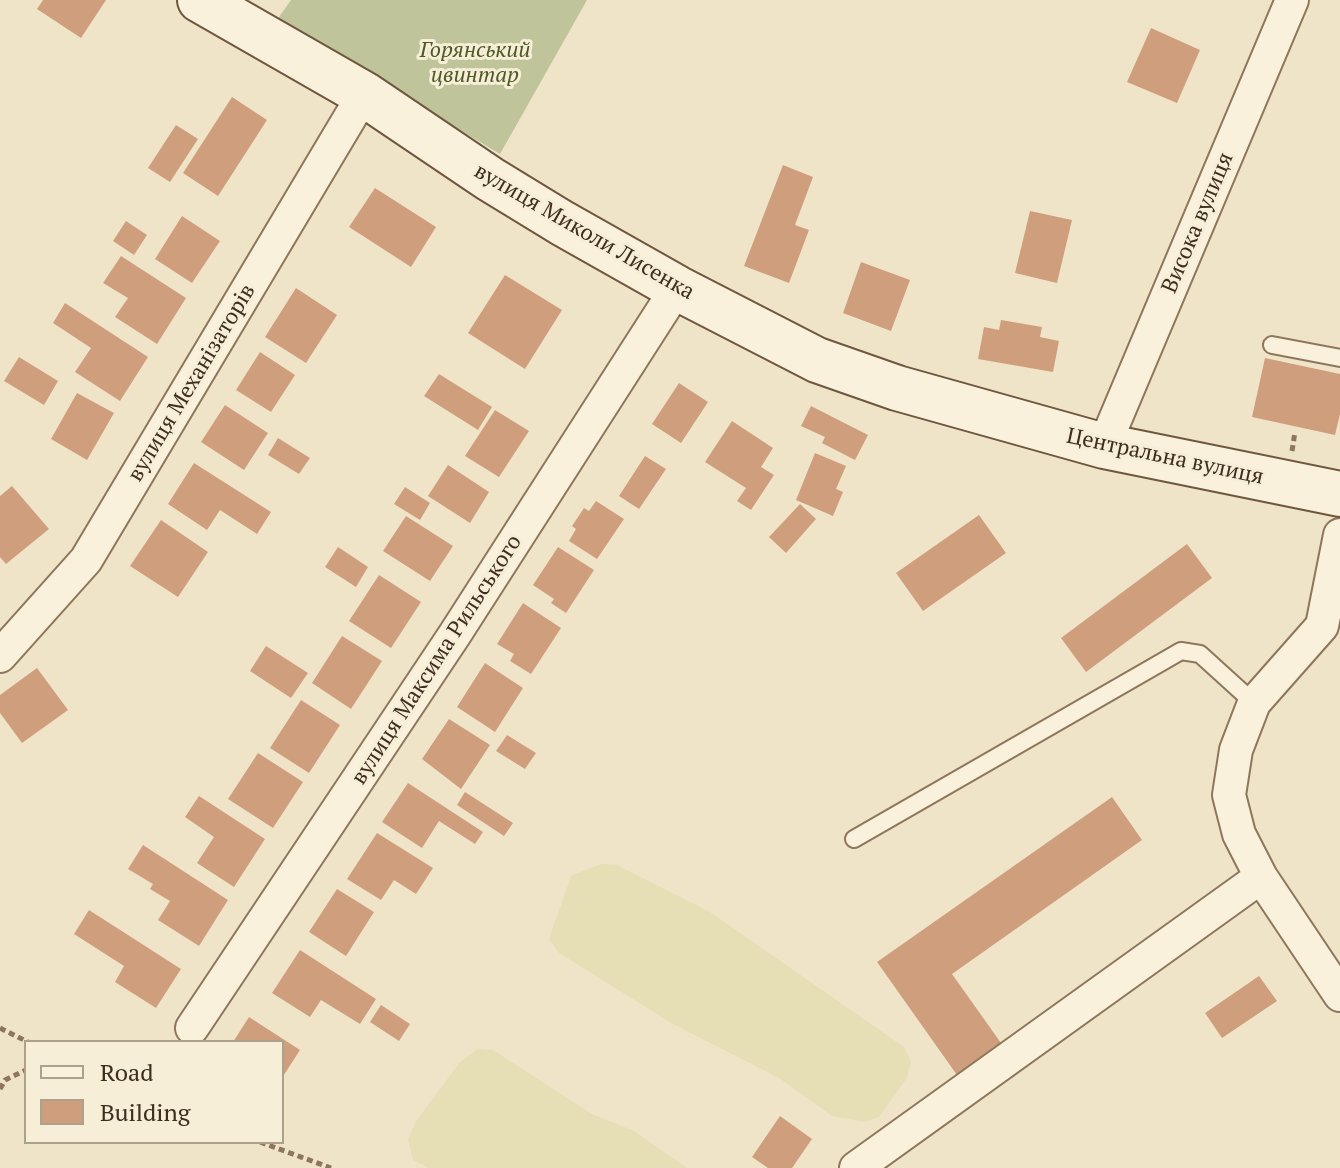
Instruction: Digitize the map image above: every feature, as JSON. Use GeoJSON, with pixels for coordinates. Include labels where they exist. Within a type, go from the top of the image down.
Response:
{"type":"FeatureCollection","features":[{"type":"Feature","properties":{"kind":"street","name":"вулиця Миколи Лисенка"},"geometry":{"type":"LineString","coordinates":[[200,0],[364,94],[490,179],[677,288],[817,360],[991,415]]}},
{"type":"Feature","properties":{"kind":"street","name":"Висока вулиця"},"geometry":{"type":"LineString","coordinates":[[1104,446],[1292,0]]}},
{"type":"Feature","properties":{"kind":"street","name":"вулиця Механізаторів"},"geometry":{"type":"LineString","coordinates":[[0,656],[86,560],[364,94]]}},
{"type":"Feature","properties":{"kind":"street","name":"вулиця Максима Рильського"},"geometry":{"type":"LineString","coordinates":[[192,1028],[455,634],[677,288]]}},
{"type":"Feature","properties":{"kind":"street","name":"Центральна вулиця"},"geometry":{"type":"LineString","coordinates":[[991,415],[1104,446],[1340,494]]}},
{"type":"Feature","properties":{"kind":"street"},"geometry":{"type":"LineString","coordinates":[[1340,535],[1331,628],[1254,703],[1236,750],[1229,795],[1239,834],[1261,877],[1340,995]]}},
{"type":"Feature","properties":{"kind":"street"},"geometry":{"type":"LineString","coordinates":[[856,1168],[1261,877]]}},
{"type":"Feature","properties":{"kind":"lane"},"geometry":{"type":"LineString","coordinates":[[1272,345],[1340,358]]}},
{"type":"Feature","properties":{"kind":"lane"},"geometry":{"type":"LineString","coordinates":[[854,839],[1181,651],[1200,654],[1254,703]]}},
{"type":"Feature","properties":{"kind":"path"},"geometry":{"type":"LineString","coordinates":[[0,1028],[24,1040]]}},
{"type":"Feature","properties":{"kind":"path"},"geometry":{"type":"LineString","coordinates":[[0,1089],[5,1080],[24,1071]]}},
{"type":"Feature","properties":{"kind":"path"},"geometry":{"type":"LineString","coordinates":[[265,1144],[331,1168]]}},
{"type":"Feature","properties":{"kind":"shaded area"},"geometry":{"type":"Polygon","coordinates":[[[601,864],[617,865],[710,912],[904,1047],[911,1062],[907,1078],[879,1117],[864,1122],[832,1116],[779,1078],[673,1024],[559,953],[549,939],[571,876],[601,864]]]}},
{"type":"Feature","properties":{"kind":"shaded area"},"geometry":{"type":"Polygon","coordinates":[[[478,1049],[493,1050],[592,1114],[634,1131],[687,1168],[429,1168],[413,1160],[408,1139],[417,1120],[460,1062],[478,1049]]]}},
{"type":"Feature","properties":{"kind":"green space","name":"Горянський цвинтар"},"geometry":{"type":"Polygon","coordinates":[[[291,0],[587,0],[500,154],[277,20],[291,0]]]}},
{"type":"Feature","properties":{"kind":"building"},"geometry":{"type":"Polygon","coordinates":[[[43,0],[106,0],[81,38],[37,9],[43,0]]]}},
{"type":"Feature","properties":{"kind":"building"},"geometry":{"type":"Polygon","coordinates":[[[1151,28],[1200,50],[1177,103],[1127,82],[1151,28]]]}},
{"type":"Feature","properties":{"kind":"building"},"geometry":{"type":"Polygon","coordinates":[[[232,97],[267,120],[218,196],[183,173],[232,97]]]}},
{"type":"Feature","properties":{"kind":"building"},"geometry":{"type":"Polygon","coordinates":[[[176,125],[198,139],[170,182],[148,168],[176,125]]]}},
{"type":"Feature","properties":{"kind":"building"},"geometry":{"type":"Polygon","coordinates":[[[783,165],[813,177],[795,225],[809,230],[789,283],[744,266],[783,165]]]}},
{"type":"Feature","properties":{"kind":"building"},"geometry":{"type":"Polygon","coordinates":[[[375,188],[436,227],[411,267],[349,227],[375,188]]]}},
{"type":"Feature","properties":{"kind":"building"},"geometry":{"type":"Polygon","coordinates":[[[1030,211],[1072,220],[1057,283],[1015,273],[1030,211]]]}},
{"type":"Feature","properties":{"kind":"building"},"geometry":{"type":"Polygon","coordinates":[[[182,216],[220,241],[192,283],[155,259],[182,216]]]}},
{"type":"Feature","properties":{"kind":"building"},"geometry":{"type":"Polygon","coordinates":[[[126,221],[147,235],[134,255],[113,241],[126,221]]]}},
{"type":"Feature","properties":{"kind":"building"},"geometry":{"type":"Polygon","coordinates":[[[121,256],[186,298],[157,344],[115,317],[128,298],[103,283],[121,256]]]}},
{"type":"Feature","properties":{"kind":"building"},"geometry":{"type":"Polygon","coordinates":[[[861,262],[910,280],[891,331],[843,313],[861,262]]]}},
{"type":"Feature","properties":{"kind":"building"},"geometry":{"type":"Polygon","coordinates":[[[505,275],[562,310],[525,369],[468,333],[505,275]]]}},
{"type":"Feature","properties":{"kind":"building"},"geometry":{"type":"Polygon","coordinates":[[[296,288],[337,315],[306,363],[265,337],[296,288]]]}},
{"type":"Feature","properties":{"kind":"building"},"geometry":{"type":"Polygon","coordinates":[[[65,303],[148,357],[120,401],[75,372],[91,348],[53,323],[65,303]]]}},
{"type":"Feature","properties":{"kind":"building"},"geometry":{"type":"Polygon","coordinates":[[[1001,320],[1042,327],[1040,337],[1059,341],[1053,372],[978,359],[984,327],[999,330],[1001,320]]]}},
{"type":"Feature","properties":{"kind":"building"},"geometry":{"type":"Polygon","coordinates":[[[260,352],[295,375],[271,412],[236,390],[260,352]]]}},
{"type":"Feature","properties":{"kind":"building"},"geometry":{"type":"Polygon","coordinates":[[[19,357],[58,381],[44,405],[4,381],[19,357]]]}},
{"type":"Feature","properties":{"kind":"building"},"geometry":{"type":"Polygon","coordinates":[[[1265,358],[1340,374],[1340,414],[1335,435],[1252,417],[1265,358]]]}},
{"type":"Feature","properties":{"kind":"building"},"geometry":{"type":"Polygon","coordinates":[[[439,374],[492,407],[478,430],[424,396],[439,374]]]}},
{"type":"Feature","properties":{"kind":"building"},"geometry":{"type":"Polygon","coordinates":[[[679,383],[708,402],[681,443],[652,424],[679,383]]]}},
{"type":"Feature","properties":{"kind":"building"},"geometry":{"type":"Polygon","coordinates":[[[77,393],[114,413],[87,460],[51,439],[77,393]]]}},
{"type":"Feature","properties":{"kind":"building"},"geometry":{"type":"Polygon","coordinates":[[[225,405],[268,433],[244,470],[201,442],[225,405]]]}},
{"type":"Feature","properties":{"kind":"building"},"geometry":{"type":"Polygon","coordinates":[[[811,406],[868,435],[855,460],[822,443],[825,437],[801,426],[811,406]]]}},
{"type":"Feature","properties":{"kind":"building"},"geometry":{"type":"Polygon","coordinates":[[[495,410],[529,431],[499,477],[465,456],[495,410]]]}},
{"type":"Feature","properties":{"kind":"building"},"geometry":{"type":"Polygon","coordinates":[[[732,421],[773,448],[761,467],[774,475],[751,510],[737,501],[746,488],[705,462],[732,421]]]}},
{"type":"Feature","properties":{"kind":"building"},"geometry":{"type":"Polygon","coordinates":[[[278,438],[310,458],[299,474],[268,455],[278,438]]]}},
{"type":"Feature","properties":{"kind":"building"},"geometry":{"type":"Polygon","coordinates":[[[815,453],[846,466],[836,489],[843,492],[833,516],[796,500],[815,453]]]}},
{"type":"Feature","properties":{"kind":"building"},"geometry":{"type":"Polygon","coordinates":[[[645,456],[666,469],[639,509],[619,496],[645,456]]]}},
{"type":"Feature","properties":{"kind":"building"},"geometry":{"type":"Polygon","coordinates":[[[194,463],[271,512],[257,534],[220,510],[207,530],[168,504],[194,463]]]}},
{"type":"Feature","properties":{"kind":"building"},"geometry":{"type":"Polygon","coordinates":[[[448,465],[489,492],[470,523],[428,496],[448,465]]]}},
{"type":"Feature","properties":{"kind":"building"},"geometry":{"type":"Polygon","coordinates":[[[12,486],[49,529],[6,564],[0,557],[0,496],[12,486]]]}},
{"type":"Feature","properties":{"kind":"building"},"geometry":{"type":"Polygon","coordinates":[[[405,487],[430,503],[420,520],[394,504],[405,487]]]}},
{"type":"Feature","properties":{"kind":"building"},"geometry":{"type":"Polygon","coordinates":[[[596,501],[624,519],[597,559],[569,541],[576,529],[572,526],[584,508],[589,511],[596,501]]]}},
{"type":"Feature","properties":{"kind":"building"},"geometry":{"type":"Polygon","coordinates":[[[800,504],[816,519],[786,553],[769,537],[800,504]]]}},
{"type":"Feature","properties":{"kind":"building"},"geometry":{"type":"Polygon","coordinates":[[[979,515],[1006,553],[923,611],[896,573],[979,515]]]}},
{"type":"Feature","properties":{"kind":"building"},"geometry":{"type":"Polygon","coordinates":[[[406,516],[453,546],[430,581],[383,551],[406,516]]]}},
{"type":"Feature","properties":{"kind":"building"},"geometry":{"type":"Polygon","coordinates":[[[161,520],[208,552],[178,597],[130,566],[161,520]]]}},
{"type":"Feature","properties":{"kind":"building"},"geometry":{"type":"Polygon","coordinates":[[[1187,544],[1212,578],[1086,672],[1061,638],[1187,544]]]}},
{"type":"Feature","properties":{"kind":"building"},"geometry":{"type":"Polygon","coordinates":[[[338,547],[368,567],[356,587],[325,567],[338,547]]]}},
{"type":"Feature","properties":{"kind":"building"},"geometry":{"type":"Polygon","coordinates":[[[558,547],[594,570],[566,613],[551,603],[554,599],[533,585],[558,547]]]}},
{"type":"Feature","properties":{"kind":"building"},"geometry":{"type":"Polygon","coordinates":[[[379,575],[421,602],[391,648],[349,621],[379,575]]]}},
{"type":"Feature","properties":{"kind":"building"},"geometry":{"type":"Polygon","coordinates":[[[523,603],[561,628],[531,674],[510,661],[514,654],[497,644],[523,603]]]}},
{"type":"Feature","properties":{"kind":"building"},"geometry":{"type":"Polygon","coordinates":[[[342,636],[382,661],[351,709],[312,683],[342,636]]]}},
{"type":"Feature","properties":{"kind":"building"},"geometry":{"type":"Polygon","coordinates":[[[266,646],[308,673],[291,698],[250,671],[266,646]]]}},
{"type":"Feature","properties":{"kind":"building"},"geometry":{"type":"Polygon","coordinates":[[[485,663],[523,688],[495,732],[457,707],[485,663]]]}},
{"type":"Feature","properties":{"kind":"building"},"geometry":{"type":"Polygon","coordinates":[[[37,668],[68,710],[22,743],[0,713],[0,695],[37,668]]]}},
{"type":"Feature","properties":{"kind":"building"},"geometry":{"type":"Polygon","coordinates":[[[301,700],[340,725],[309,773],[270,748],[301,700]]]}},
{"type":"Feature","properties":{"kind":"building"},"geometry":{"type":"Polygon","coordinates":[[[449,719],[490,745],[461,789],[422,759],[449,719]]]}},
{"type":"Feature","properties":{"kind":"building"},"geometry":{"type":"Polygon","coordinates":[[[507,735],[536,753],[525,769],[496,751],[507,735]]]}},
{"type":"Feature","properties":{"kind":"building"},"geometry":{"type":"Polygon","coordinates":[[[258,753],[303,782],[273,828],[228,799],[258,753]]]}},
{"type":"Feature","properties":{"kind":"building"},"geometry":{"type":"Polygon","coordinates":[[[408,783],[483,832],[475,844],[439,821],[422,848],[382,822],[408,783]]]}},
{"type":"Feature","properties":{"kind":"building"},"geometry":{"type":"Polygon","coordinates":[[[465,792],[513,823],[504,836],[457,805],[465,792]]]}},
{"type":"Feature","properties":{"kind":"building"},"geometry":{"type":"Polygon","coordinates":[[[199,796],[265,839],[234,887],[197,863],[214,837],[185,817],[199,796]]]}},
{"type":"Feature","properties":{"kind":"building"},"geometry":{"type":"Polygon","coordinates":[[[1112,797],[1142,840],[952,974],[1001,1043],[957,1075],[877,962],[1112,797]]]}},
{"type":"Feature","properties":{"kind":"building"},"geometry":{"type":"Polygon","coordinates":[[[377,833],[433,868],[416,894],[394,880],[381,900],[347,879],[377,833]]]}},
{"type":"Feature","properties":{"kind":"building"},"geometry":{"type":"Polygon","coordinates":[[[143,845],[228,900],[199,946],[158,920],[170,901],[150,889],[153,884],[128,869],[143,845]]]}},
{"type":"Feature","properties":{"kind":"building"},"geometry":{"type":"Polygon","coordinates":[[[337,889],[374,912],[346,956],[309,932],[337,889]]]}},
{"type":"Feature","properties":{"kind":"building"},"geometry":{"type":"Polygon","coordinates":[[[89,910],[181,969],[156,1008],[115,982],[124,966],[74,934],[89,910]]]}},
{"type":"Feature","properties":{"kind":"building"},"geometry":{"type":"Polygon","coordinates":[[[300,950],[376,999],[360,1024],[321,1000],[310,1017],[272,993],[300,950]]]}},
{"type":"Feature","properties":{"kind":"building"},"geometry":{"type":"Polygon","coordinates":[[[1259,976],[1277,1001],[1222,1038],[1205,1013],[1259,976]]]}},
{"type":"Feature","properties":{"kind":"building"},"geometry":{"type":"Polygon","coordinates":[[[381,1005],[410,1024],[399,1041],[370,1022],[381,1005]]]}},
{"type":"Feature","properties":{"kind":"building"},"geometry":{"type":"Polygon","coordinates":[[[249,1017],[300,1050],[284,1075],[284,1040],[234,1040],[249,1017]]]}},
{"type":"Feature","properties":{"kind":"building"},"geometry":{"type":"Polygon","coordinates":[[[780,1116],[812,1139],[792,1168],[768,1168],[752,1157],[780,1116]]]}}]}
